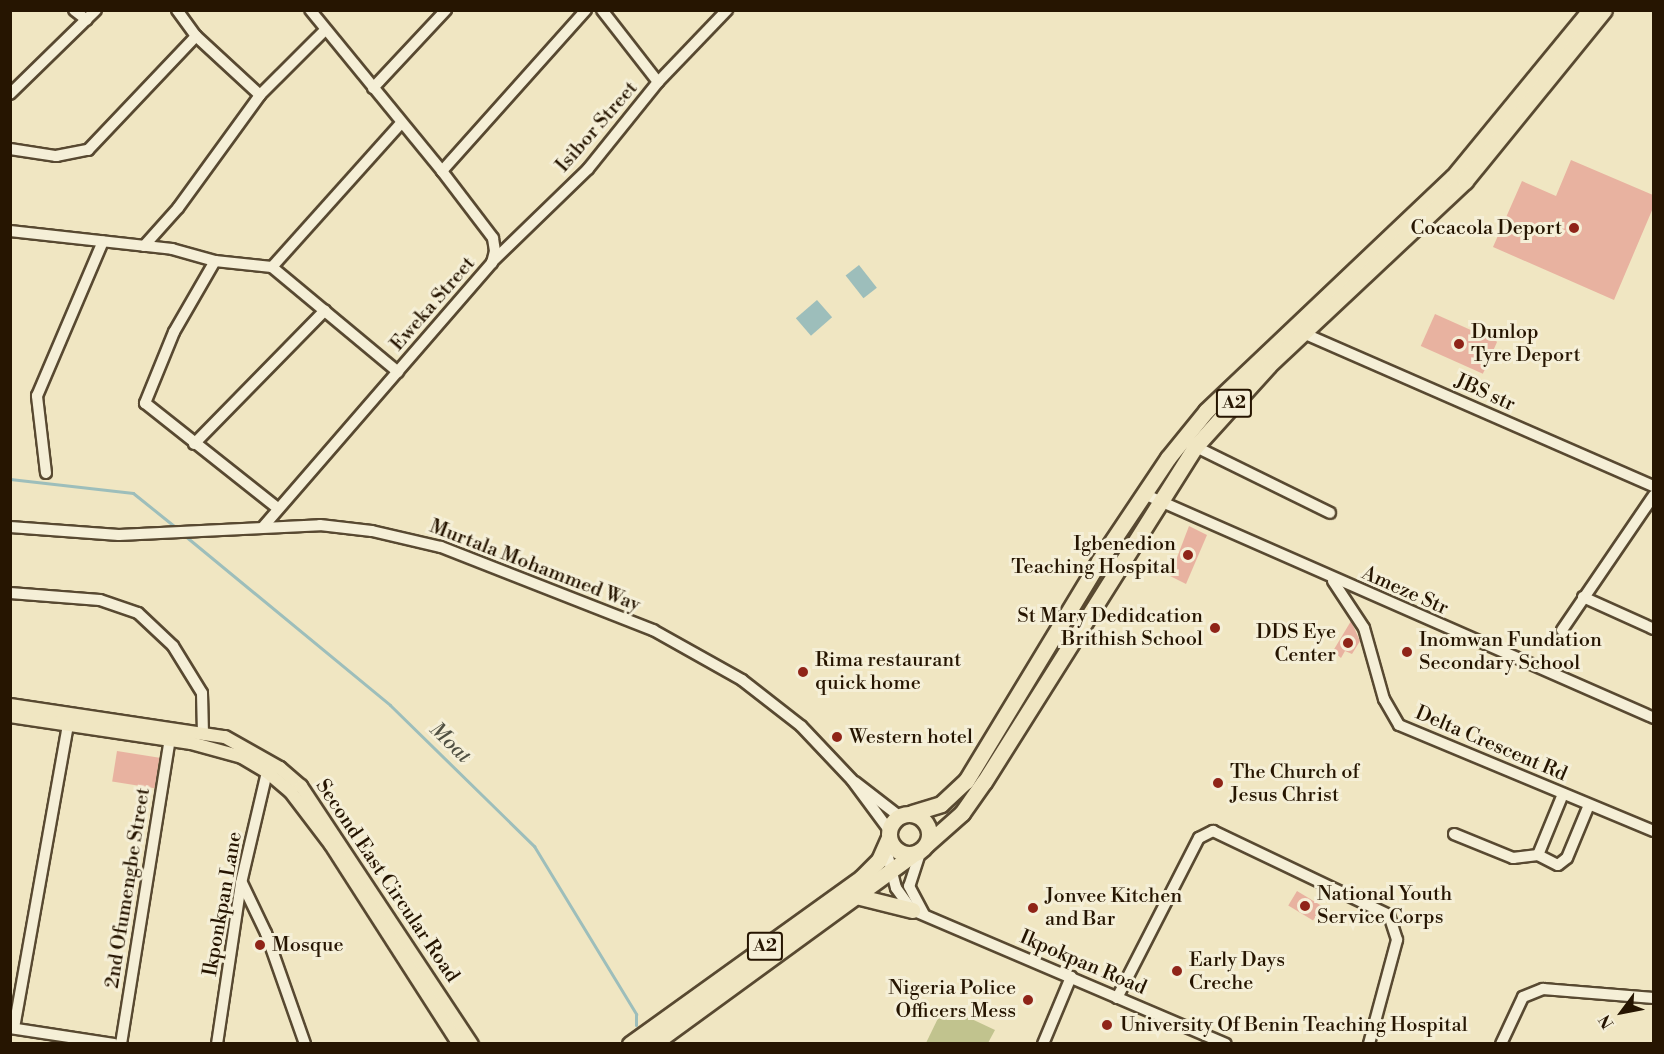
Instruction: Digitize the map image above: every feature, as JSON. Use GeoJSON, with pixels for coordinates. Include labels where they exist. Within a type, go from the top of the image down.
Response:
{"type":"FeatureCollection","features":[{"type":"Feature","properties":{"kind":"highway","name":"A2"},"geometry":{"type":"LineString","coordinates":[[1188,443],[1465,181],[1604,10]]}},
{"type":"Feature","properties":{"kind":"highway","name":"A2"},"geometry":{"type":"LineString","coordinates":[[630,1044],[861,878],[905,814],[941,804],[966,781],[1150,498],[1188,443],[1256,358],[1453,177],[1586,12]]}},
{"type":"Feature","properties":{"kind":"highway","name":"A2"},"geometry":{"type":"LineString","coordinates":[[653,1044],[920,850],[962,813],[984,782],[1150,498]]}},
{"type":"Feature","properties":{"kind":"highway"},"geometry":{"type":"LineString","coordinates":[[888,839],[896,849],[920,850],[928,825],[905,814]]}},
{"type":"Feature","properties":{"kind":"highway"},"geometry":{"type":"LineString","coordinates":[[856,896],[919,913]]}},
{"type":"Feature","properties":{"kind":"main road","name":"Second East Circular Road"},"geometry":{"type":"LineString","coordinates":[[10,705],[203,733],[247,746],[301,786],[472,1044]]}},
{"type":"Feature","properties":{"kind":"main road","name":"Second East Circular Road"},"geometry":{"type":"LineString","coordinates":[[10,716],[170,739],[242,758],[267,772],[290,791],[331,845],[459,1044]]}},
{"type":"Feature","properties":{"kind":"street"},"geometry":{"type":"LineString","coordinates":[[74,10],[87,20]]}},
{"type":"Feature","properties":{"kind":"street"},"geometry":{"type":"LineString","coordinates":[[10,94],[96,10]]}},
{"type":"Feature","properties":{"kind":"street"},"geometry":{"type":"LineString","coordinates":[[177,10],[196,36],[260,94]]}},
{"type":"Feature","properties":{"kind":"street"},"geometry":{"type":"LineString","coordinates":[[373,88],[446,10]]}},
{"type":"Feature","properties":{"kind":"street"},"geometry":{"type":"LineString","coordinates":[[442,171],[586,10]]}},
{"type":"Feature","properties":{"kind":"street"},"geometry":{"type":"LineString","coordinates":[[602,10],[658,82]]}},
{"type":"Feature","properties":{"kind":"street","name":"Isibor Street"},"geometry":{"type":"LineString","coordinates":[[492,263],[588,169],[658,82],[727,10]]}},
{"type":"Feature","properties":{"kind":"street","name":"Eweka Street"},"geometry":{"type":"LineString","coordinates":[[263,527],[276,507],[398,372],[492,263],[494,238],[442,171],[325,30],[313,12]]}},
{"type":"Feature","properties":{"kind":"street"},"geometry":{"type":"LineString","coordinates":[[144,246],[178,208],[260,94],[325,30]]}},
{"type":"Feature","properties":{"kind":"street"},"geometry":{"type":"LineString","coordinates":[[10,149],[57,156],[88,150],[196,36]]}},
{"type":"Feature","properties":{"kind":"street"},"geometry":{"type":"LineString","coordinates":[[272,267],[401,123]]}},
{"type":"Feature","properties":{"kind":"street"},"geometry":{"type":"LineString","coordinates":[[10,231],[144,246],[215,261],[272,267],[398,372]]}},
{"type":"Feature","properties":{"kind":"street"},"geometry":{"type":"LineString","coordinates":[[46,473],[37,396],[102,241]]}},
{"type":"Feature","properties":{"kind":"street"},"geometry":{"type":"LineString","coordinates":[[215,261],[174,332],[145,400],[194,444],[276,507]]}},
{"type":"Feature","properties":{"kind":"street"},"geometry":{"type":"LineString","coordinates":[[194,444],[325,310]]}},
{"type":"Feature","properties":{"kind":"street","name":"JBS str"},"geometry":{"type":"LineString","coordinates":[[1303,333],[1653,486]]}},
{"type":"Feature","properties":{"kind":"street"},"geometry":{"type":"LineString","coordinates":[[1188,443],[1330,513]]}},
{"type":"Feature","properties":{"kind":"street"},"geometry":{"type":"LineString","coordinates":[[1562,630],[1653,495]]}},
{"type":"Feature","properties":{"kind":"street","name":"Ameze Str"},"geometry":{"type":"LineString","coordinates":[[1150,498],[1653,718]]}},
{"type":"Feature","properties":{"kind":"street","name":"Murtala Mohammed Way"},"geometry":{"type":"LineString","coordinates":[[10,527],[119,535],[320,525],[432,544],[653,630],[742,680],[801,726],[852,780]]}},
{"type":"Feature","properties":{"kind":"street","name":"Delta Crescent Rd"},"geometry":{"type":"LineString","coordinates":[[1331,578],[1365,628],[1384,699],[1399,725],[1653,831]]}},
{"type":"Feature","properties":{"kind":"street"},"geometry":{"type":"LineString","coordinates":[[10,593],[100,600],[138,613],[173,646],[202,693],[203,733]]}},
{"type":"Feature","properties":{"kind":"street"},"geometry":{"type":"LineString","coordinates":[[1583,597],[1653,629]]}},
{"type":"Feature","properties":{"kind":"street"},"geometry":{"type":"LineString","coordinates":[[68,725],[12,1028],[114,1044]]}},
{"type":"Feature","properties":{"kind":"street","name":"2nd Ofumengbe Street"},"geometry":{"type":"LineString","coordinates":[[121,1044],[170,739]]}},
{"type":"Feature","properties":{"kind":"street","name":"Ikponkpan Lane"},"geometry":{"type":"LineString","coordinates":[[218,1044],[242,883],[267,772]]}},
{"type":"Feature","properties":{"kind":"street"},"geometry":{"type":"LineString","coordinates":[[852,780],[905,814]]}},
{"type":"Feature","properties":{"kind":"street"},"geometry":{"type":"LineString","coordinates":[[852,780],[888,839],[890,872],[919,913]]}},
{"type":"Feature","properties":{"kind":"street"},"geometry":{"type":"LineString","coordinates":[[1538,852],[1563,794]]}},
{"type":"Feature","properties":{"kind":"street"},"geometry":{"type":"LineString","coordinates":[[1538,852],[1547,863],[1562,863],[1589,805]]}},
{"type":"Feature","properties":{"kind":"street"},"geometry":{"type":"LineString","coordinates":[[1117,998],[1199,837],[1213,831],[1389,915],[1397,940],[1369,1044]]}},
{"type":"Feature","properties":{"kind":"street"},"geometry":{"type":"LineString","coordinates":[[1455,834],[1513,858],[1538,852]]}},
{"type":"Feature","properties":{"kind":"street"},"geometry":{"type":"LineString","coordinates":[[919,913],[909,886],[920,850]]}},
{"type":"Feature","properties":{"kind":"street"},"geometry":{"type":"LineString","coordinates":[[242,883],[266,933],[305,1044]]}},
{"type":"Feature","properties":{"kind":"street","name":"Ikpokpan Road"},"geometry":{"type":"LineString","coordinates":[[919,913],[1226,1044]]}},
{"type":"Feature","properties":{"kind":"street"},"geometry":{"type":"LineString","coordinates":[[1043,1044],[1071,977]]}},
{"type":"Feature","properties":{"kind":"street"},"geometry":{"type":"LineString","coordinates":[[1501,1044],[1523,997],[1543,989],[1653,998]]}},
{"type":"Feature","properties":{"kind":"green space"},"geometry":{"type":"Polygon","coordinates":[[[944,1006],[995,1030],[988,1043],[926,1043],[944,1006]]]}},
{"type":"Feature","properties":{"kind":"water"},"geometry":{"type":"Polygon","coordinates":[[[859,265],[877,288],[863,298],[846,275],[859,265]]]}},
{"type":"Feature","properties":{"kind":"water"},"geometry":{"type":"Polygon","coordinates":[[[817,300],[832,317],[811,336],[796,318],[817,300]]]}},
{"type":"Feature","properties":{"kind":"building","name":"Cocacola Deport"},"geometry":{"type":"Polygon","coordinates":[[[1571,160],[1653,195],[1653,208],[1614,300],[1493,247],[1522,181],[1556,196],[1571,160]]]}},
{"type":"Feature","properties":{"kind":"building","name":"Dunlop Tyre Deport"},"geometry":{"type":"Polygon","coordinates":[[[1435,314],[1497,342],[1483,374],[1421,346],[1435,314]]]}},
{"type":"Feature","properties":{"kind":"building","name":"Igbenedion Teaching Hospital"},"geometry":{"type":"Polygon","coordinates":[[[1189,526],[1207,535],[1186,584],[1170,576],[1189,526]]]}},
{"type":"Feature","properties":{"kind":"building","name":"DDS Eye Center"},"geometry":{"type":"Polygon","coordinates":[[[1351,621],[1360,641],[1352,654],[1345,651],[1341,658],[1333,651],[1351,621]]]}},
{"type":"Feature","properties":{"kind":"building"},"geometry":{"type":"Polygon","coordinates":[[[117,751],[159,758],[155,788],[112,782],[117,751]]]}},
{"type":"Feature","properties":{"kind":"building","name":"National Youth Service Corps"},"geometry":{"type":"Polygon","coordinates":[[[1297,891],[1322,906],[1313,921],[1288,906],[1297,891]]]}},
{"type":"Feature","properties":{"kind":"waterway","name":"Moat"},"geometry":{"type":"LineString","coordinates":[[10,479],[133,493],[174,526]]}},
{"type":"Feature","properties":{"kind":"waterway","name":"Moat"},"geometry":{"type":"LineString","coordinates":[[184,535],[390,705],[534,846],[636,1014],[636,1025]]}},
{"type":"Feature","properties":{"kind":"place","name":"Cocacola Deport"},"geometry":{"type":"Point","coordinates":[1574,228]}},
{"type":"Feature","properties":{"kind":"place","name":"Dunlop Tyre Deport"},"geometry":{"type":"Point","coordinates":[1459,344]}},
{"type":"Feature","properties":{"kind":"place","name":"Igbenedion Teaching Hospital"},"geometry":{"type":"Point","coordinates":[1188,555]}},
{"type":"Feature","properties":{"kind":"place","name":"St Mary Dedidcation Brithish School"},"geometry":{"type":"Point","coordinates":[1215,628]}},
{"type":"Feature","properties":{"kind":"place","name":"DDS Eye Center"},"geometry":{"type":"Point","coordinates":[1348,643]}},
{"type":"Feature","properties":{"kind":"place","name":"Inomwan Fundation Secondary School"},"geometry":{"type":"Point","coordinates":[1407,652]}},
{"type":"Feature","properties":{"kind":"place","name":"Rima restaurant quick home"},"geometry":{"type":"Point","coordinates":[803,672]}},
{"type":"Feature","properties":{"kind":"place","name":"Western hotel"},"geometry":{"type":"Point","coordinates":[837,737]}},
{"type":"Feature","properties":{"kind":"place","name":"The Church of Jesus Christ"},"geometry":{"type":"Point","coordinates":[1218,783]}},
{"type":"Feature","properties":{"kind":"place","name":"National Youth Service Corps"},"geometry":{"type":"Point","coordinates":[1305,906]}},
{"type":"Feature","properties":{"kind":"place","name":"Jonvee Kitchen and Bar"},"geometry":{"type":"Point","coordinates":[1033,908]}},
{"type":"Feature","properties":{"kind":"place","name":"Mosque"},"geometry":{"type":"Point","coordinates":[260,945]}},
{"type":"Feature","properties":{"kind":"place","name":"Early Days Creche"},"geometry":{"type":"Point","coordinates":[1177,971]}},
{"type":"Feature","properties":{"kind":"place","name":"Nigeria Police Officers Mess"},"geometry":{"type":"Point","coordinates":[1028,1000]}},
{"type":"Feature","properties":{"kind":"place","name":"University Of Benin Teaching Hospital"},"geometry":{"type":"Point","coordinates":[1107,1025]}}]}
